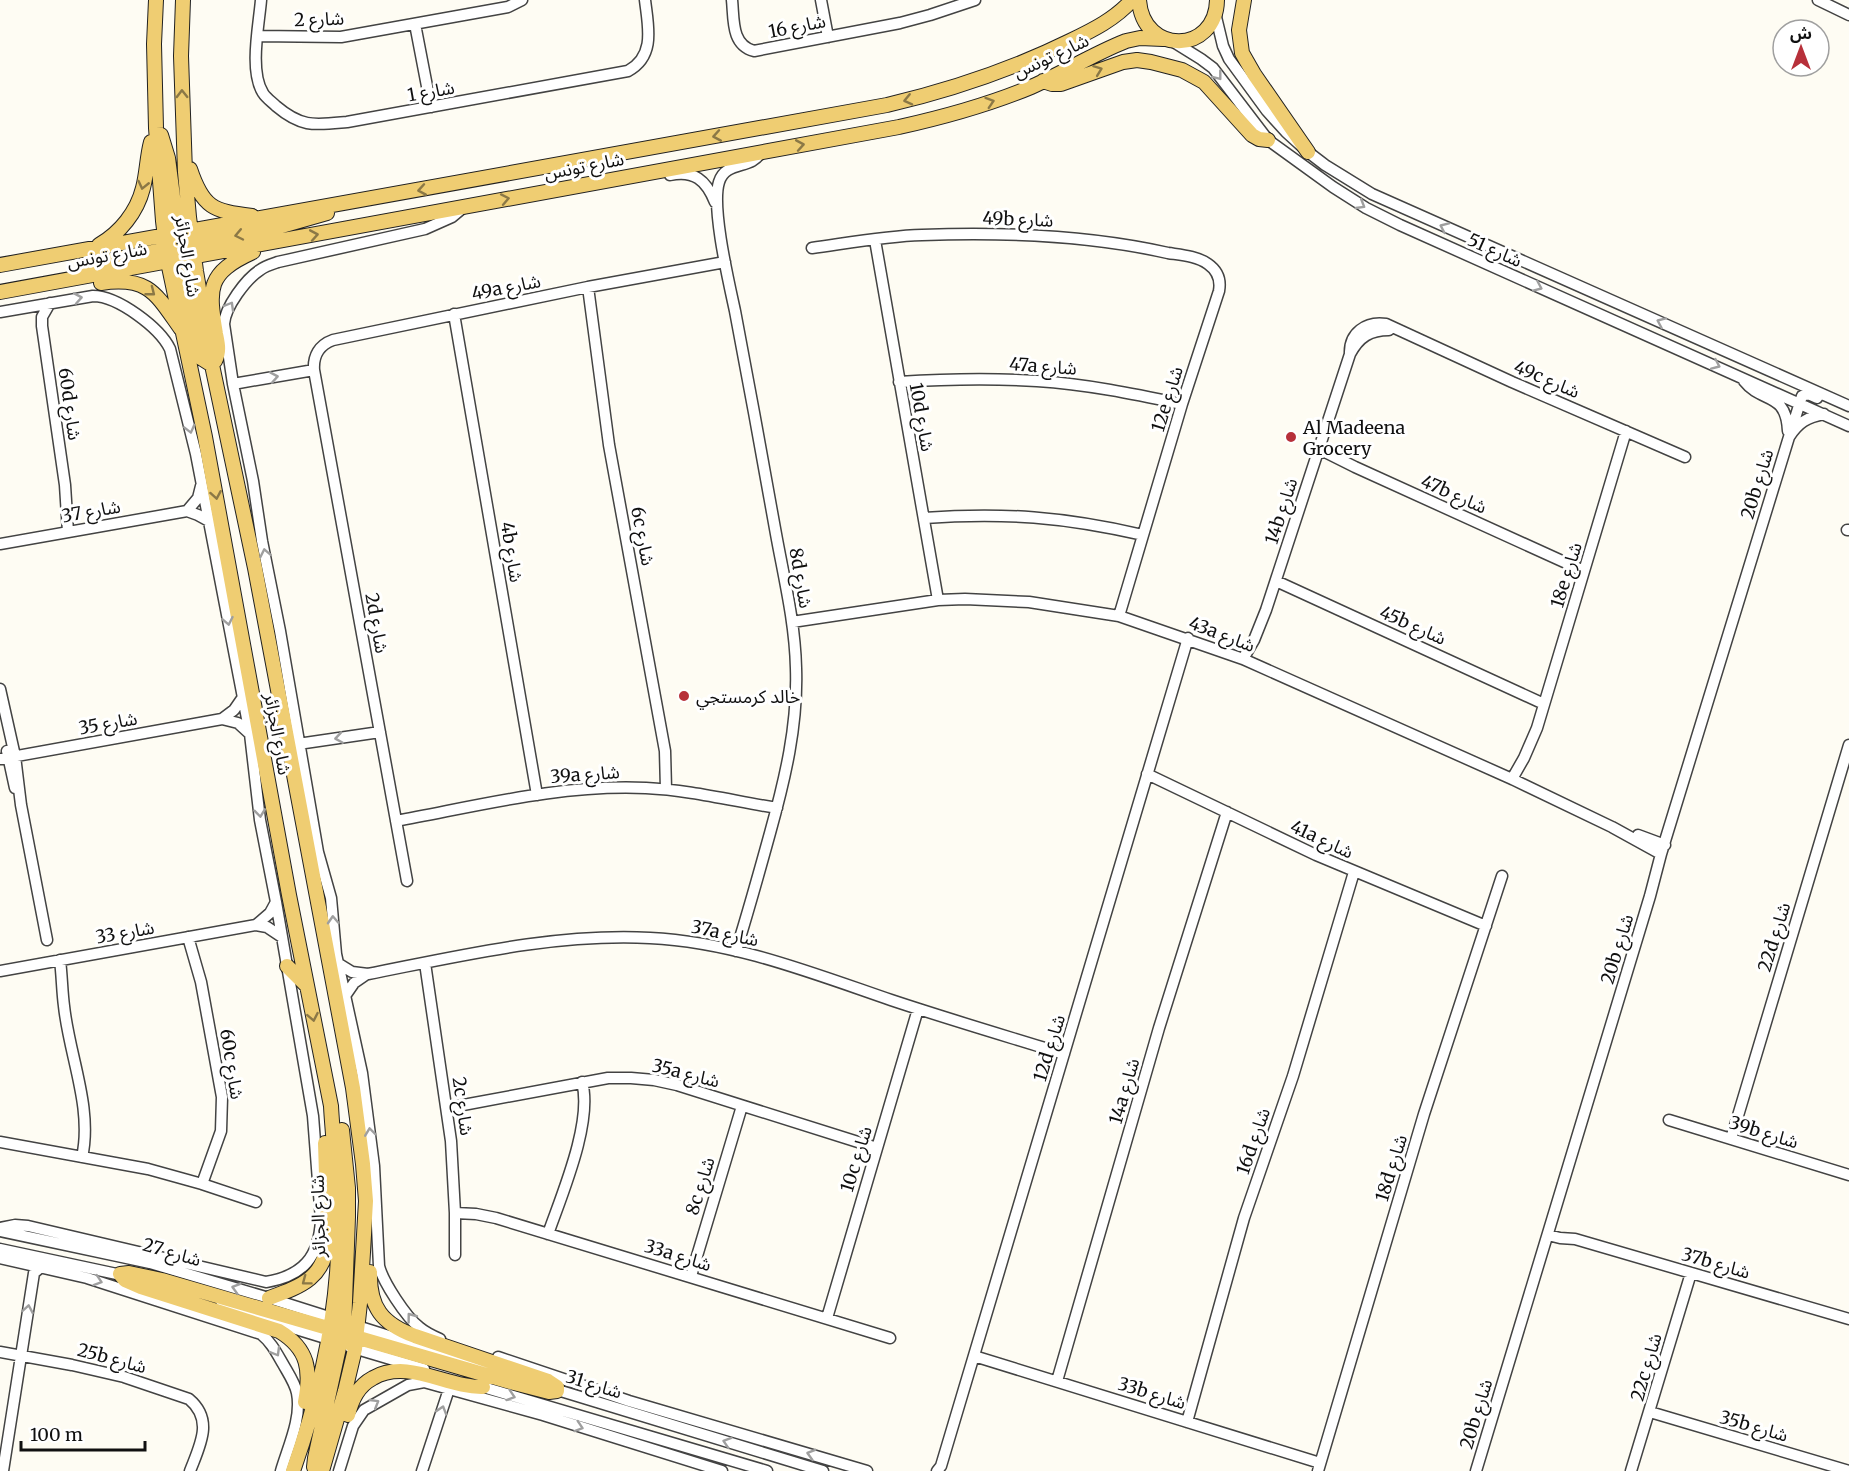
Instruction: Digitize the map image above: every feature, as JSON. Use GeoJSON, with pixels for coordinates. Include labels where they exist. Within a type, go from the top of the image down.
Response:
{"type":"FeatureCollection","features":[{"type":"Feature","properties":{"kind":"main road","name":"شارع الجزائر"},"geometry":{"type":"LineString","coordinates":[[156,0],[154,44],[156,128],[179,247],[212,365],[237,476],[353,1088],[363,1164],[366,1212],[343,1333],[338,1419],[322,1471]]}},
{"type":"Feature","properties":{"kind":"main road","name":"شارع الجزائر"},"geometry":{"type":"LineString","coordinates":[[183,0],[181,56],[185,153],[179,247],[184,334],[331,1106],[339,1217],[337,1267],[343,1333],[307,1428],[295,1468]]}},
{"type":"Feature","properties":{"kind":"main road","name":"شارع تونس"},"geometry":{"type":"LineString","coordinates":[[179,247],[264,218],[918,98],[980,80],[1055,48],[1110,20],[1132,0]]}},
{"type":"Feature","properties":{"kind":"main road"},"geometry":{"type":"LineString","coordinates":[[1139,0],[1144,23],[1152,32],[1167,40]]}},
{"type":"Feature","properties":{"kind":"main road"},"geometry":{"type":"LineString","coordinates":[[1216,17],[1217,0]]}},
{"type":"Feature","properties":{"kind":"main road"},"geometry":{"type":"LineString","coordinates":[[1244,0],[1239,30],[1242,53],[1308,152]]}},
{"type":"Feature","properties":{"kind":"main road","name":"شارع تونس"},"geometry":{"type":"LineString","coordinates":[[0,265],[93,248],[179,247],[272,242],[876,132],[923,122],[1002,98],[1126,41],[1140,38],[1192,39],[1201,34],[1216,17]]}},
{"type":"Feature","properties":{"kind":"main road"},"geometry":{"type":"LineString","coordinates":[[1043,81],[1061,84],[1123,62],[1137,60],[1182,70],[1209,87],[1252,135],[1268,141]]}},
{"type":"Feature","properties":{"kind":"main road"},"geometry":{"type":"LineString","coordinates":[[93,248],[118,230],[136,206],[143,188],[150,146],[156,128]]}},
{"type":"Feature","properties":{"kind":"main road"},"geometry":{"type":"LineString","coordinates":[[185,153],[198,190],[209,204],[228,213],[264,218]]}},
{"type":"Feature","properties":{"kind":"main road"},"geometry":{"type":"LineString","coordinates":[[184,334],[159,299],[144,286],[127,281],[94,283],[76,278],[85,269],[97,263],[308,220],[356,201]]}},
{"type":"Feature","properties":{"kind":"main road"},"geometry":{"type":"LineString","coordinates":[[212,365],[219,348],[211,300],[216,278],[230,263],[272,242]]}},
{"type":"Feature","properties":{"kind":"main road","name":"شارع تونس"},"geometry":{"type":"LineString","coordinates":[[0,292],[76,278]]}},
{"type":"Feature","properties":{"kind":"main road"},"geometry":{"type":"LineString","coordinates":[[196,454],[205,437]]}},
{"type":"Feature","properties":{"kind":"main road"},"geometry":{"type":"LineString","coordinates":[[264,612],[280,631]]}},
{"type":"Feature","properties":{"kind":"main road"},"geometry":{"type":"LineString","coordinates":[[287,966],[307,986]]}},
{"type":"Feature","properties":{"kind":"main road"},"geometry":{"type":"LineString","coordinates":[[353,1088],[362,1072]]}},
{"type":"Feature","properties":{"kind":"main road"},"geometry":{"type":"LineString","coordinates":[[269,1298],[305,1283],[317,1272],[327,1252],[324,1124],[326,1110],[331,1106]]}},
{"type":"Feature","properties":{"kind":"main road"},"geometry":{"type":"LineString","coordinates":[[120,1274],[129,1273],[162,1280],[514,1383],[549,1392],[557,1390],[557,1387],[548,1381],[393,1327],[377,1310],[371,1294],[371,1235],[366,1212]]}},
{"type":"Feature","properties":{"kind":"main road"},"geometry":{"type":"LineString","coordinates":[[120,1274],[125,1280],[141,1287],[279,1331],[295,1343],[306,1360],[309,1377],[295,1468]]}},
{"type":"Feature","properties":{"kind":"main road"},"geometry":{"type":"LineString","coordinates":[[316,1471],[315,1458],[343,1333]]}},
{"type":"Feature","properties":{"kind":"main road"},"geometry":{"type":"LineString","coordinates":[[329,1471],[352,1401],[357,1392],[371,1379],[381,1374],[400,1370],[466,1386],[483,1387]]}},
{"type":"Feature","properties":{"kind":"street","name":"شارع 1"},"geometry":{"type":"LineString","coordinates":[[261,0],[256,68],[261,90],[264,96],[295,120],[318,123],[347,122],[633,68],[643,59],[648,44],[645,0]]}},
{"type":"Feature","properties":{"kind":"street","name":"شارع 2"},"geometry":{"type":"LineString","coordinates":[[258,36],[341,37],[508,7],[522,0]]}},
{"type":"Feature","properties":{"kind":"street","name":"شارع 16"},"geometry":{"type":"LineString","coordinates":[[732,0],[737,38],[741,45],[749,50],[758,51],[930,15],[975,0]]}},
{"type":"Feature","properties":{"kind":"street"},"geometry":{"type":"LineString","coordinates":[[821,0],[828,37]]}},
{"type":"Feature","properties":{"kind":"street"},"geometry":{"type":"LineString","coordinates":[[1818,0],[1849,15]]}},
{"type":"Feature","properties":{"kind":"street","name":"شارع 51"},"geometry":{"type":"LineString","coordinates":[[1216,17],[1223,46],[1229,59],[1267,111],[1308,152],[1372,195],[1849,405]]}},
{"type":"Feature","properties":{"kind":"street"},"geometry":{"type":"LineString","coordinates":[[415,24],[431,107]]}},
{"type":"Feature","properties":{"kind":"street","name":"شارع 51"},"geometry":{"type":"LineString","coordinates":[[1167,40],[1213,68],[1268,141],[1366,208],[1849,426]]}},
{"type":"Feature","properties":{"kind":"street","name":"8d شارع"},"geometry":{"type":"LineString","coordinates":[[736,951],[777,808],[788,764],[796,713],[796,667],[792,622],[717,208],[717,190],[724,173],[736,165],[754,161],[761,152]]}},
{"type":"Feature","properties":{"kind":"street","name":"8d شارع"},"geometry":{"type":"LineString","coordinates":[[643,173],[654,177],[679,173],[692,175],[703,182],[717,208]]}},
{"type":"Feature","properties":{"kind":"street"},"geometry":{"type":"LineString","coordinates":[[464,207],[452,217],[425,229],[278,262],[260,270],[231,302],[225,315],[233,384],[254,482],[262,541],[280,631],[298,744],[318,852],[331,898],[334,937],[362,1072],[374,1166],[379,1266],[385,1282],[417,1326],[441,1339],[535,1368],[610,1395],[867,1471]]}},
{"type":"Feature","properties":{"kind":"street","name":"49b شارع"},"geometry":{"type":"LineString","coordinates":[[812,248],[919,235],[969,234],[1074,238],[1149,248],[1195,258],[1206,262],[1216,272]]}},
{"type":"Feature","properties":{"kind":"street","name":"10d شارع"},"geometry":{"type":"LineString","coordinates":[[875,240],[938,600]]}},
{"type":"Feature","properties":{"kind":"street","name":"49a شارع"},"geometry":{"type":"LineString","coordinates":[[314,370],[317,352],[329,341],[588,287],[725,262]]}},
{"type":"Feature","properties":{"kind":"street","name":"12e شارع"},"geometry":{"type":"LineString","coordinates":[[1119,616],[1182,404],[1219,291],[1220,282],[1216,272]]}},
{"type":"Feature","properties":{"kind":"street","name":"6c شارع"},"geometry":{"type":"LineString","coordinates":[[588,287],[609,445],[665,751],[666,789]]}},
{"type":"Feature","properties":{"kind":"street"},"geometry":{"type":"LineString","coordinates":[[0,312],[93,296],[104,297],[117,302],[159,331],[170,349],[196,454],[250,734],[260,820],[313,1116],[321,1220],[320,1237],[312,1256],[294,1273],[266,1282],[28,1226],[15,1225],[0,1229]]}},
{"type":"Feature","properties":{"kind":"street","name":"60d شارع"},"geometry":{"type":"LineString","coordinates":[[50,303],[42,317],[42,327],[73,531]]}},
{"type":"Feature","properties":{"kind":"street"},"geometry":{"type":"LineString","coordinates":[[26,308],[36,315],[42,327]]}},
{"type":"Feature","properties":{"kind":"street","name":"4b شارع"},"geometry":{"type":"LineString","coordinates":[[454,314],[537,795]]}},
{"type":"Feature","properties":{"kind":"street","name":"49c شارع"},"geometry":{"type":"LineString","coordinates":[[1368,329],[1396,330],[1685,457]]}},
{"type":"Feature","properties":{"kind":"street","name":"14b شارع"},"geometry":{"type":"LineString","coordinates":[[1248,661],[1260,638],[1266,610],[1350,354],[1368,329]]}},
{"type":"Feature","properties":{"kind":"street"},"geometry":{"type":"LineString","coordinates":[[233,384],[314,370]]}},
{"type":"Feature","properties":{"kind":"street","name":"2d شارع"},"geometry":{"type":"LineString","coordinates":[[314,370],[407,881]]}},
{"type":"Feature","properties":{"kind":"street","name":"20b شارع"},"geometry":{"type":"LineString","coordinates":[[1742,377],[1749,387],[1781,406],[1787,417],[1789,437]]}},
{"type":"Feature","properties":{"kind":"street","name":"47a شارع"},"geometry":{"type":"LineString","coordinates":[[899,382],[981,379],[1039,381],[1126,392],[1182,404]]}},
{"type":"Feature","properties":{"kind":"street"},"geometry":{"type":"LineString","coordinates":[[1789,437],[1799,402],[1804,394],[1811,395],[1849,413]]}},
{"type":"Feature","properties":{"kind":"street","name":"20b شارع"},"geometry":{"type":"LineString","coordinates":[[1476,1471],[1789,437],[1795,427],[1803,421],[1811,416],[1824,414]]}},
{"type":"Feature","properties":{"kind":"street","name":"18e شارع"},"geometry":{"type":"LineString","coordinates":[[1517,781],[1533,748],[1545,699],[1626,431]]}},
{"type":"Feature","properties":{"kind":"street","name":"47b شارع"},"geometry":{"type":"LineString","coordinates":[[1317,453],[1355,467],[1540,550],[1585,567]]}},
{"type":"Feature","properties":{"kind":"street"},"geometry":{"type":"LineString","coordinates":[[202,484],[198,498],[187,511],[209,521]]}},
{"type":"Feature","properties":{"kind":"street","name":"شارع 37"},"geometry":{"type":"LineString","coordinates":[[0,544],[187,511]]}},
{"type":"Feature","properties":{"kind":"street"},"geometry":{"type":"LineString","coordinates":[[924,518],[1009,514],[1099,525],[1143,535]]}},
{"type":"Feature","properties":{"kind":"street","name":"45b شارع"},"geometry":{"type":"LineString","coordinates":[[1275,585],[1316,599],[1497,681],[1545,699]]}},
{"type":"Feature","properties":{"kind":"street","name":"43a شارع"},"geometry":{"type":"LineString","coordinates":[[792,622],[938,600],[1029,602],[1119,616],[1188,638],[1248,661],[1663,849]]}},
{"type":"Feature","properties":{"kind":"street","name":"12d شارع"},"geometry":{"type":"LineString","coordinates":[[940,1469],[1188,638]]}},
{"type":"Feature","properties":{"kind":"street"},"geometry":{"type":"LineString","coordinates":[[0,689],[5,716],[8,758],[21,805],[46,940]]}},
{"type":"Feature","properties":{"kind":"street"},"geometry":{"type":"LineString","coordinates":[[222,719],[234,710],[243,697]]}},
{"type":"Feature","properties":{"kind":"street"},"geometry":{"type":"LineString","coordinates":[[222,719],[238,723],[250,734]]}},
{"type":"Feature","properties":{"kind":"street","name":"شارع 35"},"geometry":{"type":"LineString","coordinates":[[8,758],[222,719]]}},
{"type":"Feature","properties":{"kind":"street"},"geometry":{"type":"LineString","coordinates":[[298,744],[380,732]]}},
{"type":"Feature","properties":{"kind":"street","name":"22d شارع"},"geometry":{"type":"LineString","coordinates":[[1731,1139],[1849,745]]}},
{"type":"Feature","properties":{"kind":"street","name":"41a شارع"},"geometry":{"type":"LineString","coordinates":[[1147,774],[1354,872],[1486,926]]}},
{"type":"Feature","properties":{"kind":"street","name":"39a شارع"},"geometry":{"type":"LineString","coordinates":[[396,820],[537,795],[600,788],[666,789],[777,808]]}},
{"type":"Feature","properties":{"kind":"street","name":"14a شارع"},"geometry":{"type":"LineString","coordinates":[[1057,1381],[1159,1028],[1227,812]]}},
{"type":"Feature","properties":{"kind":"street","name":"16d شارع"},"geometry":{"type":"LineString","coordinates":[[1187,1422],[1244,1218],[1293,1076],[1354,872]]}},
{"type":"Feature","properties":{"kind":"street","name":"18d شارع"},"geometry":{"type":"LineString","coordinates":[[1319,1467],[1424,1114],[1502,876]]}},
{"type":"Feature","properties":{"kind":"street"},"geometry":{"type":"LineString","coordinates":[[256,925],[270,913],[276,902]]}},
{"type":"Feature","properties":{"kind":"street"},"geometry":{"type":"LineString","coordinates":[[256,925],[267,927],[282,937]]}},
{"type":"Feature","properties":{"kind":"street","name":"شارع 33"},"geometry":{"type":"LineString","coordinates":[[0,971],[256,925]]}},
{"type":"Feature","properties":{"kind":"street","name":"60c شارع"},"geometry":{"type":"LineString","coordinates":[[193,936],[221,1086],[223,1108],[218,1141],[202,1184]]}},
{"type":"Feature","properties":{"kind":"street","name":"37a شارع"},"geometry":{"type":"LineString","coordinates":[[339,964],[352,972],[368,974],[533,944],[579,939],[616,937],[688,941],[736,951],[800,969],[918,1009],[1064,1054]]}},
{"type":"Feature","properties":{"kind":"street"},"geometry":{"type":"LineString","coordinates":[[56,961],[85,1119],[85,1143],[82,1157]]}},
{"type":"Feature","properties":{"kind":"street","name":"2c شارع"},"geometry":{"type":"LineString","coordinates":[[425,963],[447,1108],[454,1174],[455,1255]]}},
{"type":"Feature","properties":{"kind":"street"},"geometry":{"type":"LineString","coordinates":[[345,996],[354,983],[368,974]]}},
{"type":"Feature","properties":{"kind":"street","name":"10c شارع"},"geometry":{"type":"LineString","coordinates":[[827,1318],[918,1009]]}},
{"type":"Feature","properties":{"kind":"street","name":"35a شارع"},"geometry":{"type":"LineString","coordinates":[[447,1108],[608,1078],[654,1080],[677,1085],[877,1148]]}},
{"type":"Feature","properties":{"kind":"street"},"geometry":{"type":"LineString","coordinates":[[548,1234],[574,1156],[583,1120],[585,1094],[582,1082]]}},
{"type":"Feature","properties":{"kind":"street","name":"8c شارع"},"geometry":{"type":"LineString","coordinates":[[691,1276],[742,1106]]}},
{"type":"Feature","properties":{"kind":"street","name":"39b شارع"},"geometry":{"type":"LineString","coordinates":[[1669,1120],[1849,1174]]}},
{"type":"Feature","properties":{"kind":"street"},"geometry":{"type":"LineString","coordinates":[[0,1142],[148,1169],[255,1202]]}},
{"type":"Feature","properties":{"kind":"street","name":"33a شارع"},"geometry":{"type":"LineString","coordinates":[[456,1213],[496,1218],[890,1338]]}},
{"type":"Feature","properties":{"kind":"street","name":"شارع 27"},"geometry":{"type":"LineString","coordinates":[[0,1229],[150,1263],[269,1298],[343,1333]]}},
{"type":"Feature","properties":{"kind":"street","name":"37b شارع"},"geometry":{"type":"LineString","coordinates":[[1549,1231],[1562,1231],[1575,1239],[1849,1319]]}},
{"type":"Feature","properties":{"kind":"street"},"geometry":{"type":"LineString","coordinates":[[0,1249],[120,1274]]}},
{"type":"Feature","properties":{"kind":"street"},"geometry":{"type":"LineString","coordinates":[[139,1252],[150,1263]]}},
{"type":"Feature","properties":{"kind":"street"},"geometry":{"type":"LineString","coordinates":[[0,1258],[87,1278],[255,1331],[265,1338],[274,1347],[297,1395],[294,1427],[281,1471]]}},
{"type":"Feature","properties":{"kind":"street"},"geometry":{"type":"LineString","coordinates":[[56,1271],[69,1263]]}},
{"type":"Feature","properties":{"kind":"street"},"geometry":{"type":"LineString","coordinates":[[3,1471],[34,1273],[41,1267]]}},
{"type":"Feature","properties":{"kind":"street","name":"22c شارع"},"geometry":{"type":"LineString","coordinates":[[1631,1471],[1691,1273]]}},
{"type":"Feature","properties":{"kind":"street","name":"شارع 31"},"geometry":{"type":"LineString","coordinates":[[343,1333],[483,1387],[767,1471]]}},
{"type":"Feature","properties":{"kind":"street","name":"25b شارع"},"geometry":{"type":"LineString","coordinates":[[0,1352],[21,1354],[124,1377],[183,1396],[195,1405],[203,1419],[203,1435],[190,1471]]}},
{"type":"Feature","properties":{"kind":"street","name":"33b شارع"},"geometry":{"type":"LineString","coordinates":[[974,1356],[1187,1422],[1319,1467]]}},
{"type":"Feature","properties":{"kind":"street"},"geometry":{"type":"LineString","coordinates":[[339,1471],[353,1426],[364,1410],[416,1382],[543,1415],[722,1471]]}},
{"type":"Feature","properties":{"kind":"street"},"geometry":{"type":"LineString","coordinates":[[422,1471],[449,1389]]}},
{"type":"Feature","properties":{"kind":"street","name":"شارع 31"},"geometry":{"type":"LineString","coordinates":[[557,1390],[823,1471]]}},
{"type":"Feature","properties":{"kind":"street"},"geometry":{"type":"LineString","coordinates":[[532,1402],[543,1415]]}},
{"type":"Feature","properties":{"kind":"street","name":"35b شارع"},"geometry":{"type":"LineString","coordinates":[[1650,1412],[1849,1471]]}},
{"type":"Feature","properties":{"kind":"place","name":"Al Madeena Grocery"},"geometry":{"type":"Point","coordinates":[1291,437]}},
{"type":"Feature","properties":{"kind":"place","name":"خالد كرمستجي"},"geometry":{"type":"Point","coordinates":[684,696]}}]}
